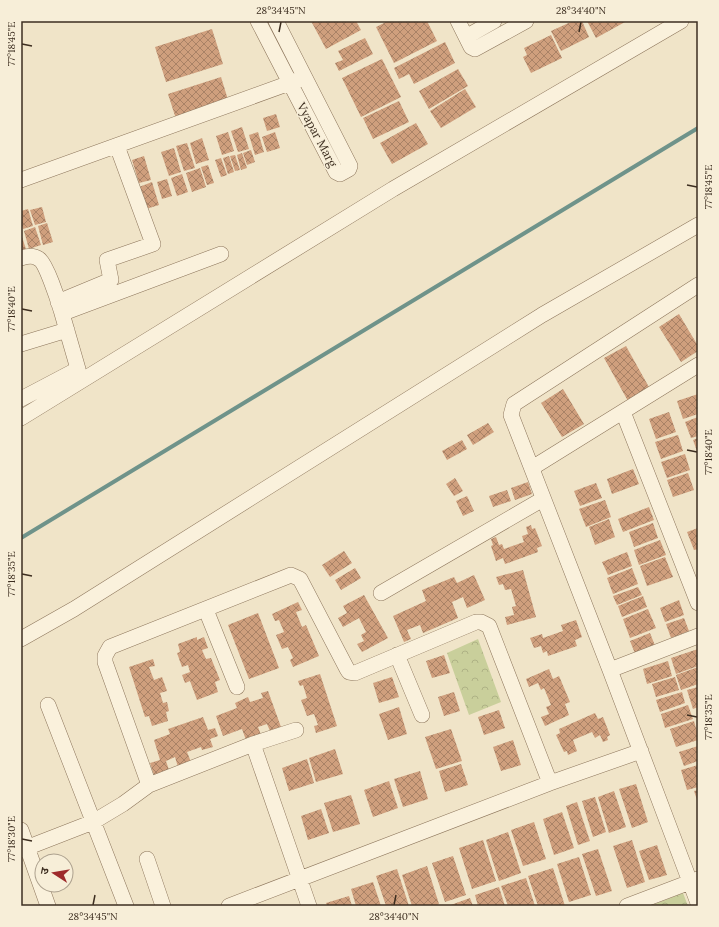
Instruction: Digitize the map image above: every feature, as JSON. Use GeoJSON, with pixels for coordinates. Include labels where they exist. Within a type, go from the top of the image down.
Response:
{"type":"FeatureCollection","features":[{"type":"Feature","properties":{"kind":"street","name":"Vyapar Marg"},"geometry":{"type":"LineString","coordinates":[[258,21],[336,172],[340,174],[350,169],[350,166],[276,21]]}},
{"type":"Feature","properties":{"kind":"street"},"geometry":{"type":"LineString","coordinates":[[458,21],[471,47],[475,48],[526,21]]}},
{"type":"Feature","properties":{"kind":"street"},"geometry":{"type":"LineString","coordinates":[[21,418],[393,189],[681,21]]}},
{"type":"Feature","properties":{"kind":"street"},"geometry":{"type":"LineString","coordinates":[[466,37],[486,23],[490,41]]}},
{"type":"Feature","properties":{"kind":"street"},"geometry":{"type":"LineString","coordinates":[[21,180],[305,78]]}},
{"type":"Feature","properties":{"kind":"street"},"geometry":{"type":"LineString","coordinates":[[60,306],[111,280],[107,260],[153,244],[117,146]]}},
{"type":"Feature","properties":{"kind":"street"},"geometry":{"type":"LineString","coordinates":[[21,639],[74,609],[542,314],[698,225]]}},
{"type":"Feature","properties":{"kind":"street"},"geometry":{"type":"LineString","coordinates":[[60,306],[69,312],[221,254]]}},
{"type":"Feature","properties":{"kind":"street"},"geometry":{"type":"LineString","coordinates":[[21,258],[29,255],[40,259],[43,262],[60,306],[78,369],[21,399]]}},
{"type":"Feature","properties":{"kind":"street"},"geometry":{"type":"LineString","coordinates":[[698,285],[514,404],[511,411],[511,415],[543,499],[641,751],[694,881],[698,903]]}},
{"type":"Feature","properties":{"kind":"street"},"geometry":{"type":"LineString","coordinates":[[21,344],[67,330]]}},
{"type":"Feature","properties":{"kind":"street"},"geometry":{"type":"LineString","coordinates":[[532,468],[698,365]]}},
{"type":"Feature","properties":{"kind":"street"},"geometry":{"type":"LineString","coordinates":[[623,412],[698,603]]}},
{"type":"Feature","properties":{"kind":"street"},"geometry":{"type":"LineString","coordinates":[[381,593],[543,499]]}},
{"type":"Feature","properties":{"kind":"street"},"geometry":{"type":"LineString","coordinates":[[149,784],[104,662],[105,656],[110,647],[291,575],[300,579],[347,669],[350,672],[355,673],[476,622],[489,626],[550,783]]}},
{"type":"Feature","properties":{"kind":"street"},"geometry":{"type":"LineString","coordinates":[[206,610],[237,687]]}},
{"type":"Feature","properties":{"kind":"street"},"geometry":{"type":"LineString","coordinates":[[610,670],[698,636]]}},
{"type":"Feature","properties":{"kind":"street"},"geometry":{"type":"LineString","coordinates":[[397,655],[422,715]]}},
{"type":"Feature","properties":{"kind":"street"},"geometry":{"type":"LineString","coordinates":[[48,705],[126,906]]}},
{"type":"Feature","properties":{"kind":"street"},"geometry":{"type":"LineString","coordinates":[[24,849],[93,822],[123,804],[149,784],[253,744],[296,730]]}},
{"type":"Feature","properties":{"kind":"street"},"geometry":{"type":"LineString","coordinates":[[253,744],[308,906]]}},
{"type":"Feature","properties":{"kind":"street"},"geometry":{"type":"LineString","coordinates":[[229,906],[550,783],[641,751]]}},
{"type":"Feature","properties":{"kind":"street"},"geometry":{"type":"LineString","coordinates":[[21,830],[24,849],[48,906]]}},
{"type":"Feature","properties":{"kind":"street"},"geometry":{"type":"LineString","coordinates":[[147,859],[163,906]]}},
{"type":"Feature","properties":{"kind":"street"},"geometry":{"type":"LineString","coordinates":[[627,906],[694,881]]}},
{"type":"Feature","properties":{"kind":"green space"},"geometry":{"type":"Polygon","coordinates":[[[478,639],[501,702],[469,715],[447,653],[478,639]]]}},
{"type":"Feature","properties":{"kind":"green space"},"geometry":{"type":"Polygon","coordinates":[[[683,893],[688,906],[650,906],[683,893]]]}},
{"type":"Feature","properties":{"kind":"building"},"geometry":{"type":"Polygon","coordinates":[[[311,21],[356,21],[361,30],[326,49],[311,21]]]}},
{"type":"Feature","properties":{"kind":"building"},"geometry":{"type":"Polygon","coordinates":[[[388,21],[427,21],[437,41],[394,63],[376,27],[388,21]]]}},
{"type":"Feature","properties":{"kind":"building"},"geometry":{"type":"Polygon","coordinates":[[[573,21],[582,21],[589,37],[561,51],[551,31],[573,21]]]}},
{"type":"Feature","properties":{"kind":"building"},"geometry":{"type":"Polygon","coordinates":[[[587,21],[625,21],[625,22],[596,38],[587,21]]]}},
{"type":"Feature","properties":{"kind":"building"},"geometry":{"type":"Polygon","coordinates":[[[212,29],[223,64],[166,82],[155,47],[212,29]]]}},
{"type":"Feature","properties":{"kind":"building"},"geometry":{"type":"Polygon","coordinates":[[[551,35],[562,58],[531,73],[523,57],[527,55],[524,48],[551,35]]]}},
{"type":"Feature","properties":{"kind":"building"},"geometry":{"type":"Polygon","coordinates":[[[365,38],[373,54],[339,71],[335,63],[343,60],[338,51],[365,38]]]}},
{"type":"Feature","properties":{"kind":"building"},"geometry":{"type":"Polygon","coordinates":[[[445,42],[455,63],[414,84],[409,74],[399,79],[394,68],[445,42]]]}},
{"type":"Feature","properties":{"kind":"building"},"geometry":{"type":"Polygon","coordinates":[[[382,59],[401,97],[361,117],[342,78],[382,59]]]}},
{"type":"Feature","properties":{"kind":"building"},"geometry":{"type":"Polygon","coordinates":[[[458,69],[468,86],[429,109],[419,91],[458,69]]]}},
{"type":"Feature","properties":{"kind":"building"},"geometry":{"type":"Polygon","coordinates":[[[221,77],[229,103],[176,119],[168,94],[221,77]]]}},
{"type":"Feature","properties":{"kind":"building"},"geometry":{"type":"Polygon","coordinates":[[[465,89],[476,107],[441,128],[430,111],[465,89]]]}},
{"type":"Feature","properties":{"kind":"building"},"geometry":{"type":"Polygon","coordinates":[[[399,101],[409,122],[373,139],[363,118],[399,101]]]}},
{"type":"Feature","properties":{"kind":"building"},"geometry":{"type":"Polygon","coordinates":[[[276,114],[280,127],[267,131],[263,118],[276,114]]]}},
{"type":"Feature","properties":{"kind":"building"},"geometry":{"type":"Polygon","coordinates":[[[416,123],[428,144],[392,164],[380,143],[416,123]]]}},
{"type":"Feature","properties":{"kind":"building"},"geometry":{"type":"Polygon","coordinates":[[[242,127],[249,149],[238,152],[231,131],[242,127]]]}},
{"type":"Feature","properties":{"kind":"building"},"geometry":{"type":"Polygon","coordinates":[[[228,132],[234,151],[222,155],[216,136],[228,132]]]}},
{"type":"Feature","properties":{"kind":"building"},"geometry":{"type":"Polygon","coordinates":[[[258,132],[264,152],[255,155],[249,135],[258,132]]]}},
{"type":"Feature","properties":{"kind":"building"},"geometry":{"type":"Polygon","coordinates":[[[275,132],[280,148],[267,152],[262,137],[275,132]]]}},
{"type":"Feature","properties":{"kind":"building"},"geometry":{"type":"Polygon","coordinates":[[[202,138],[209,160],[196,164],[190,143],[202,138]]]}},
{"type":"Feature","properties":{"kind":"building"},"geometry":{"type":"Polygon","coordinates":[[[187,143],[195,168],[184,171],[176,146],[187,143]]]}},
{"type":"Feature","properties":{"kind":"building"},"geometry":{"type":"Polygon","coordinates":[[[174,148],[181,172],[169,176],[161,152],[174,148]]]}},
{"type":"Feature","properties":{"kind":"building"},"geometry":{"type":"Polygon","coordinates":[[[251,150],[255,162],[247,165],[243,153],[251,150]]]}},
{"type":"Feature","properties":{"kind":"building"},"geometry":{"type":"Polygon","coordinates":[[[242,153],[247,168],[241,170],[237,155],[242,153]]]}},
{"type":"Feature","properties":{"kind":"building"},"geometry":{"type":"Polygon","coordinates":[[[235,155],[240,170],[235,171],[230,156],[235,155]]]}},
{"type":"Feature","properties":{"kind":"building"},"geometry":{"type":"Polygon","coordinates":[[[144,156],[151,180],[139,183],[132,160],[144,156]]]}},
{"type":"Feature","properties":{"kind":"building"},"geometry":{"type":"Polygon","coordinates":[[[229,156],[234,172],[228,174],[223,158],[229,156]]]}},
{"type":"Feature","properties":{"kind":"building"},"geometry":{"type":"Polygon","coordinates":[[[221,158],[227,175],[221,177],[215,160],[221,158]]]}},
{"type":"Feature","properties":{"kind":"building"},"geometry":{"type":"Polygon","coordinates":[[[208,165],[214,183],[207,185],[201,167],[208,165]]]}},
{"type":"Feature","properties":{"kind":"building"},"geometry":{"type":"Polygon","coordinates":[[[200,168],[206,187],[192,192],[186,173],[200,168]]]}},
{"type":"Feature","properties":{"kind":"building"},"geometry":{"type":"Polygon","coordinates":[[[182,174],[188,192],[177,196],[171,178],[182,174]]]}},
{"type":"Feature","properties":{"kind":"building"},"geometry":{"type":"Polygon","coordinates":[[[167,179],[172,196],[162,199],[157,182],[167,179]]]}},
{"type":"Feature","properties":{"kind":"building"},"geometry":{"type":"Polygon","coordinates":[[[152,182],[159,205],[146,209],[139,187],[152,182]]]}},
{"type":"Feature","properties":{"kind":"building"},"geometry":{"type":"Polygon","coordinates":[[[42,207],[46,222],[35,225],[30,210],[42,207]]]}},
{"type":"Feature","properties":{"kind":"building"},"geometry":{"type":"Polygon","coordinates":[[[28,209],[33,226],[23,229],[21,222],[21,211],[28,209]]]}},
{"type":"Feature","properties":{"kind":"building"},"geometry":{"type":"Polygon","coordinates":[[[47,223],[53,242],[43,245],[38,226],[47,223]]]}},
{"type":"Feature","properties":{"kind":"building"},"geometry":{"type":"Polygon","coordinates":[[[35,227],[41,245],[29,249],[24,231],[35,227]]]}},
{"type":"Feature","properties":{"kind":"building"},"geometry":{"type":"Polygon","coordinates":[[[21,234],[26,249],[21,250],[21,234]]]}},
{"type":"Feature","properties":{"kind":"building"},"geometry":{"type":"Polygon","coordinates":[[[679,314],[698,346],[698,351],[681,362],[659,327],[679,314]]]}},
{"type":"Feature","properties":{"kind":"building"},"geometry":{"type":"Polygon","coordinates":[[[626,346],[650,389],[628,401],[604,358],[626,346]]]}},
{"type":"Feature","properties":{"kind":"building"},"geometry":{"type":"Polygon","coordinates":[[[563,389],[584,424],[562,437],[541,403],[563,389]]]}},
{"type":"Feature","properties":{"kind":"building"},"geometry":{"type":"Polygon","coordinates":[[[698,394],[698,414],[683,419],[677,401],[698,394]]]}},
{"type":"Feature","properties":{"kind":"building"},"geometry":{"type":"Polygon","coordinates":[[[669,412],[676,432],[656,439],[649,419],[669,412]]]}},
{"type":"Feature","properties":{"kind":"building"},"geometry":{"type":"Polygon","coordinates":[[[698,417],[698,436],[691,438],[685,422],[698,417]]]}},
{"type":"Feature","properties":{"kind":"building"},"geometry":{"type":"Polygon","coordinates":[[[488,423],[494,432],[473,445],[467,435],[488,423]]]}},
{"type":"Feature","properties":{"kind":"building"},"geometry":{"type":"Polygon","coordinates":[[[678,435],[683,451],[661,459],[655,442],[678,435]]]}},
{"type":"Feature","properties":{"kind":"building"},"geometry":{"type":"Polygon","coordinates":[[[698,438],[698,454],[693,440],[698,438]]]}},
{"type":"Feature","properties":{"kind":"building"},"geometry":{"type":"Polygon","coordinates":[[[462,440],[467,449],[447,460],[442,451],[462,440]]]}},
{"type":"Feature","properties":{"kind":"building"},"geometry":{"type":"Polygon","coordinates":[[[685,454],[690,470],[667,478],[661,462],[685,454]]]}},
{"type":"Feature","properties":{"kind":"building"},"geometry":{"type":"Polygon","coordinates":[[[633,469],[639,484],[612,494],[607,479],[633,469]]]}},
{"type":"Feature","properties":{"kind":"building"},"geometry":{"type":"Polygon","coordinates":[[[688,473],[694,490],[673,497],[667,480],[688,473]]]}},
{"type":"Feature","properties":{"kind":"building"},"geometry":{"type":"Polygon","coordinates":[[[455,478],[463,491],[454,496],[446,484],[455,478]]]}},
{"type":"Feature","properties":{"kind":"building"},"geometry":{"type":"Polygon","coordinates":[[[528,482],[532,494],[515,500],[511,488],[528,482]]]}},
{"type":"Feature","properties":{"kind":"building"},"geometry":{"type":"Polygon","coordinates":[[[596,483],[602,498],[580,506],[574,491],[596,483]]]}},
{"type":"Feature","properties":{"kind":"building"},"geometry":{"type":"Polygon","coordinates":[[[507,490],[511,501],[493,507],[489,496],[507,490]]]}},
{"type":"Feature","properties":{"kind":"building"},"geometry":{"type":"Polygon","coordinates":[[[467,496],[474,511],[463,516],[456,501],[467,496]]]}},
{"type":"Feature","properties":{"kind":"building"},"geometry":{"type":"Polygon","coordinates":[[[605,500],[611,517],[586,527],[579,509],[605,500]]]}},
{"type":"Feature","properties":{"kind":"building"},"geometry":{"type":"Polygon","coordinates":[[[649,507],[654,520],[623,532],[618,519],[649,507]]]}},
{"type":"Feature","properties":{"kind":"building"},"geometry":{"type":"Polygon","coordinates":[[[609,519],[615,537],[595,545],[589,527],[609,519]]]}},
{"type":"Feature","properties":{"kind":"building"},"geometry":{"type":"Polygon","coordinates":[[[653,523],[658,538],[634,547],[629,532],[653,523]]]}},
{"type":"Feature","properties":{"kind":"building"},"geometry":{"type":"Polygon","coordinates":[[[531,525],[532,529],[535,528],[542,546],[537,548],[538,552],[505,564],[503,558],[496,561],[491,546],[493,545],[491,539],[496,537],[499,545],[502,544],[504,549],[524,542],[522,536],[528,534],[526,527],[531,525]]]}},
{"type":"Feature","properties":{"kind":"building"},"geometry":{"type":"Polygon","coordinates":[[[698,528],[698,549],[694,550],[687,532],[698,528]]]}},
{"type":"Feature","properties":{"kind":"building"},"geometry":{"type":"Polygon","coordinates":[[[660,540],[666,555],[639,565],[634,550],[660,540]]]}},
{"type":"Feature","properties":{"kind":"building"},"geometry":{"type":"Polygon","coordinates":[[[344,551],[352,563],[330,577],[322,565],[344,551]]]}},
{"type":"Feature","properties":{"kind":"building"},"geometry":{"type":"Polygon","coordinates":[[[627,552],[632,566],[608,575],[602,562],[627,552]]]}},
{"type":"Feature","properties":{"kind":"building"},"geometry":{"type":"Polygon","coordinates":[[[665,557],[673,577],[647,586],[640,566],[665,557]]]}},
{"type":"Feature","properties":{"kind":"building"},"geometry":{"type":"Polygon","coordinates":[[[355,568],[361,578],[341,590],[335,580],[355,568]]]}},
{"type":"Feature","properties":{"kind":"building"},"geometry":{"type":"Polygon","coordinates":[[[632,568],[638,584],[613,594],[607,578],[632,568]]]}},
{"type":"Feature","properties":{"kind":"building"},"geometry":{"type":"Polygon","coordinates":[[[523,570],[536,617],[507,625],[505,617],[514,615],[512,607],[516,606],[511,589],[505,590],[503,584],[499,585],[496,577],[523,570]]]}},
{"type":"Feature","properties":{"kind":"building"},"geometry":{"type":"Polygon","coordinates":[[[474,575],[485,600],[467,608],[463,597],[452,602],[458,618],[423,633],[420,625],[407,630],[411,639],[404,642],[393,616],[426,601],[422,590],[454,577],[457,583],[474,575]]]}},
{"type":"Feature","properties":{"kind":"building"},"geometry":{"type":"Polygon","coordinates":[[[638,587],[642,595],[617,605],[613,596],[638,587]]]}},
{"type":"Feature","properties":{"kind":"building"},"geometry":{"type":"Polygon","coordinates":[[[364,595],[388,638],[362,652],[357,644],[364,641],[361,635],[366,632],[359,618],[343,627],[338,618],[347,613],[343,606],[364,595]]]}},
{"type":"Feature","properties":{"kind":"building"},"geometry":{"type":"Polygon","coordinates":[[[643,596],[647,607],[622,617],[618,606],[643,596]]]}},
{"type":"Feature","properties":{"kind":"building"},"geometry":{"type":"Polygon","coordinates":[[[679,600],[684,615],[665,622],[660,608],[679,600]]]}},
{"type":"Feature","properties":{"kind":"building"},"geometry":{"type":"Polygon","coordinates":[[[298,602],[302,610],[296,612],[302,627],[306,625],[319,656],[293,667],[290,660],[293,658],[288,647],[282,649],[276,635],[284,632],[279,620],[275,621],[272,614],[298,602]]]}},
{"type":"Feature","properties":{"kind":"building"},"geometry":{"type":"Polygon","coordinates":[[[648,609],[656,628],[630,638],[623,619],[648,609]]]}},
{"type":"Feature","properties":{"kind":"building"},"geometry":{"type":"Polygon","coordinates":[[[258,613],[279,668],[249,679],[228,625],[258,613]]]}},
{"type":"Feature","properties":{"kind":"building"},"geometry":{"type":"Polygon","coordinates":[[[684,618],[689,631],[671,638],[666,624],[684,618]]]}},
{"type":"Feature","properties":{"kind":"building"},"geometry":{"type":"Polygon","coordinates":[[[576,620],[582,637],[575,640],[577,646],[548,656],[547,651],[543,653],[541,646],[534,648],[530,638],[542,634],[543,638],[563,631],[561,625],[576,620]]]}},
{"type":"Feature","properties":{"kind":"building"},"geometry":{"type":"Polygon","coordinates":[[[650,633],[656,648],[636,656],[630,641],[650,633]]]}},
{"type":"Feature","properties":{"kind":"building"},"geometry":{"type":"Polygon","coordinates":[[[197,637],[197,640],[204,637],[208,648],[202,650],[206,659],[211,658],[220,680],[215,682],[218,692],[197,700],[190,681],[185,683],[182,675],[190,672],[188,665],[182,667],[177,653],[180,652],[178,644],[197,637]]]}},
{"type":"Feature","properties":{"kind":"building"},"geometry":{"type":"Polygon","coordinates":[[[698,649],[698,666],[676,674],[671,658],[698,649]]]}},
{"type":"Feature","properties":{"kind":"building"},"geometry":{"type":"Polygon","coordinates":[[[444,655],[450,673],[432,678],[426,661],[444,655]]]}},
{"type":"Feature","properties":{"kind":"building"},"geometry":{"type":"Polygon","coordinates":[[[153,659],[155,666],[149,667],[154,680],[162,677],[167,691],[160,693],[163,703],[167,702],[169,711],[166,712],[168,721],[152,726],[149,716],[145,717],[129,667],[153,659]]]}},
{"type":"Feature","properties":{"kind":"building"},"geometry":{"type":"Polygon","coordinates":[[[668,661],[672,676],[647,684],[643,669],[668,661]]]}},
{"type":"Feature","properties":{"kind":"building"},"geometry":{"type":"Polygon","coordinates":[[[698,667],[698,684],[681,690],[676,675],[698,667]]]}},
{"type":"Feature","properties":{"kind":"building"},"geometry":{"type":"Polygon","coordinates":[[[549,669],[553,679],[559,676],[570,702],[565,704],[569,715],[545,726],[541,717],[549,714],[546,707],[551,705],[544,688],[541,690],[538,683],[529,687],[526,679],[549,669]]]}},
{"type":"Feature","properties":{"kind":"building"},"geometry":{"type":"Polygon","coordinates":[[[320,674],[337,726],[316,733],[314,726],[318,725],[314,714],[307,716],[301,700],[307,698],[303,685],[300,686],[298,681],[320,674]]]}},
{"type":"Feature","properties":{"kind":"building"},"geometry":{"type":"Polygon","coordinates":[[[392,677],[399,697],[379,703],[373,683],[392,677]]]}},
{"type":"Feature","properties":{"kind":"building"},"geometry":{"type":"Polygon","coordinates":[[[675,677],[679,690],[656,697],[652,684],[675,677]]]}},
{"type":"Feature","properties":{"kind":"building"},"geometry":{"type":"Polygon","coordinates":[[[698,687],[698,707],[693,709],[687,690],[698,687]]]}},
{"type":"Feature","properties":{"kind":"building"},"geometry":{"type":"Polygon","coordinates":[[[268,691],[281,727],[270,731],[267,724],[258,727],[261,735],[246,740],[242,729],[223,736],[216,716],[237,708],[235,703],[248,697],[250,702],[263,698],[261,693],[268,691]]]}},
{"type":"Feature","properties":{"kind":"building"},"geometry":{"type":"Polygon","coordinates":[[[454,692],[460,711],[444,716],[438,697],[454,692]]]}},
{"type":"Feature","properties":{"kind":"building"},"geometry":{"type":"Polygon","coordinates":[[[682,692],[685,703],[660,712],[656,700],[682,692]]]}},
{"type":"Feature","properties":{"kind":"building"},"geometry":{"type":"Polygon","coordinates":[[[688,705],[693,719],[665,728],[661,714],[688,705]]]}},
{"type":"Feature","properties":{"kind":"building"},"geometry":{"type":"Polygon","coordinates":[[[399,707],[407,734],[388,740],[379,714],[399,707]]]}},
{"type":"Feature","properties":{"kind":"building"},"geometry":{"type":"Polygon","coordinates":[[[499,710],[505,728],[484,735],[478,717],[499,710]]]}},
{"type":"Feature","properties":{"kind":"building"},"geometry":{"type":"Polygon","coordinates":[[[595,713],[598,719],[603,717],[610,735],[607,737],[608,740],[603,742],[600,735],[595,738],[592,732],[573,740],[577,751],[568,755],[567,751],[564,752],[556,735],[560,733],[559,729],[595,713]]]}},
{"type":"Feature","properties":{"kind":"building"},"geometry":{"type":"Polygon","coordinates":[[[203,717],[208,730],[215,728],[218,736],[210,739],[213,747],[202,750],[201,747],[187,752],[191,762],[178,767],[175,757],[166,761],[169,770],[154,775],[150,763],[160,760],[154,740],[170,734],[168,729],[203,717]]]}},
{"type":"Feature","properties":{"kind":"building"},"geometry":{"type":"Polygon","coordinates":[[[694,721],[698,740],[676,747],[670,729],[694,721]]]}},
{"type":"Feature","properties":{"kind":"building"},"geometry":{"type":"Polygon","coordinates":[[[451,729],[462,761],[436,769],[425,737],[451,729]]]}},
{"type":"Feature","properties":{"kind":"building"},"geometry":{"type":"Polygon","coordinates":[[[513,740],[521,765],[501,771],[493,747],[513,740]]]}},
{"type":"Feature","properties":{"kind":"building"},"geometry":{"type":"Polygon","coordinates":[[[698,746],[698,761],[684,766],[679,752],[698,746]]]}},
{"type":"Feature","properties":{"kind":"building"},"geometry":{"type":"Polygon","coordinates":[[[335,749],[343,774],[316,782],[309,758],[335,749]]]}},
{"type":"Feature","properties":{"kind":"building"},"geometry":{"type":"Polygon","coordinates":[[[307,759],[314,783],[289,791],[282,768],[307,759]]]}},
{"type":"Feature","properties":{"kind":"building"},"geometry":{"type":"Polygon","coordinates":[[[461,764],[468,785],[445,792],[439,771],[461,764]]]}},
{"type":"Feature","properties":{"kind":"building"},"geometry":{"type":"Polygon","coordinates":[[[698,765],[698,787],[687,790],[681,770],[698,765]]]}},
{"type":"Feature","properties":{"kind":"building"},"geometry":{"type":"Polygon","coordinates":[[[420,771],[428,799],[403,807],[394,779],[420,771]]]}},
{"type":"Feature","properties":{"kind":"building"},"geometry":{"type":"Polygon","coordinates":[[[389,781],[398,808],[373,817],[364,790],[389,781]]]}},
{"type":"Feature","properties":{"kind":"building"},"geometry":{"type":"Polygon","coordinates":[[[636,784],[648,822],[632,828],[619,789],[636,784]]]}},
{"type":"Feature","properties":{"kind":"building"},"geometry":{"type":"Polygon","coordinates":[[[698,790],[698,803],[694,791],[698,790]]]}},
{"type":"Feature","properties":{"kind":"building"},"geometry":{"type":"Polygon","coordinates":[[[614,791],[626,827],[609,833],[598,797],[614,791]]]}},
{"type":"Feature","properties":{"kind":"building"},"geometry":{"type":"Polygon","coordinates":[[[351,795],[360,824],[333,832],[324,803],[351,795]]]}},
{"type":"Feature","properties":{"kind":"building"},"geometry":{"type":"Polygon","coordinates":[[[595,797],[606,832],[593,837],[582,801],[595,797]]]}},
{"type":"Feature","properties":{"kind":"building"},"geometry":{"type":"Polygon","coordinates":[[[577,802],[590,841],[578,845],[566,806],[577,802]]]}},
{"type":"Feature","properties":{"kind":"building"},"geometry":{"type":"Polygon","coordinates":[[[321,809],[329,833],[308,840],[301,816],[321,809]]]}},
{"type":"Feature","properties":{"kind":"building"},"geometry":{"type":"Polygon","coordinates":[[[562,812],[574,848],[554,855],[543,819],[562,812]]]}},
{"type":"Feature","properties":{"kind":"building"},"geometry":{"type":"Polygon","coordinates":[[[534,822],[546,859],[523,866],[511,830],[534,822]]]}},
{"type":"Feature","properties":{"kind":"building"},"geometry":{"type":"Polygon","coordinates":[[[508,832],[521,873],[499,881],[486,840],[508,832]]]}},
{"type":"Feature","properties":{"kind":"building"},"geometry":{"type":"Polygon","coordinates":[[[483,840],[496,881],[472,889],[459,848],[483,840]]]}},
{"type":"Feature","properties":{"kind":"building"},"geometry":{"type":"Polygon","coordinates":[[[632,840],[645,882],[627,888],[613,846],[632,840]]]}},
{"type":"Feature","properties":{"kind":"building"},"geometry":{"type":"Polygon","coordinates":[[[657,845],[667,875],[649,880],[639,851],[657,845]]]}},
{"type":"Feature","properties":{"kind":"building"},"geometry":{"type":"Polygon","coordinates":[[[598,849],[612,891],[596,896],[582,854],[598,849]]]}},
{"type":"Feature","properties":{"kind":"building"},"geometry":{"type":"Polygon","coordinates":[[[453,856],[466,895],[445,902],[432,863],[453,856]]]}},
{"type":"Feature","properties":{"kind":"building"},"geometry":{"type":"Polygon","coordinates":[[[579,857],[591,895],[569,902],[557,864],[579,857]]]}},
{"type":"Feature","properties":{"kind":"building"},"geometry":{"type":"Polygon","coordinates":[[[427,866],[439,904],[435,906],[412,906],[402,875],[427,866]]]}},
{"type":"Feature","properties":{"kind":"building"},"geometry":{"type":"Polygon","coordinates":[[[553,868],[565,906],[538,906],[528,876],[553,868]]]}},
{"type":"Feature","properties":{"kind":"building"},"geometry":{"type":"Polygon","coordinates":[[[397,869],[409,906],[386,906],[376,876],[397,869]]]}},
{"type":"Feature","properties":{"kind":"building"},"geometry":{"type":"Polygon","coordinates":[[[526,878],[535,906],[508,906],[501,886],[526,878]]]}},
{"type":"Feature","properties":{"kind":"building"},"geometry":{"type":"Polygon","coordinates":[[[373,882],[381,906],[356,906],[351,889],[373,882]]]}},
{"type":"Feature","properties":{"kind":"building"},"geometry":{"type":"Polygon","coordinates":[[[499,887],[505,906],[478,906],[475,895],[499,887]]]}},
{"type":"Feature","properties":{"kind":"building"},"geometry":{"type":"Polygon","coordinates":[[[349,896],[352,906],[327,906],[326,903],[349,896]]]}},
{"type":"Feature","properties":{"kind":"building"},"geometry":{"type":"Polygon","coordinates":[[[470,898],[473,906],[448,906],[470,898]]]}},
{"type":"Feature","properties":{"kind":"waterway"},"geometry":{"type":"LineString","coordinates":[[21,538],[698,128]]}}]}
